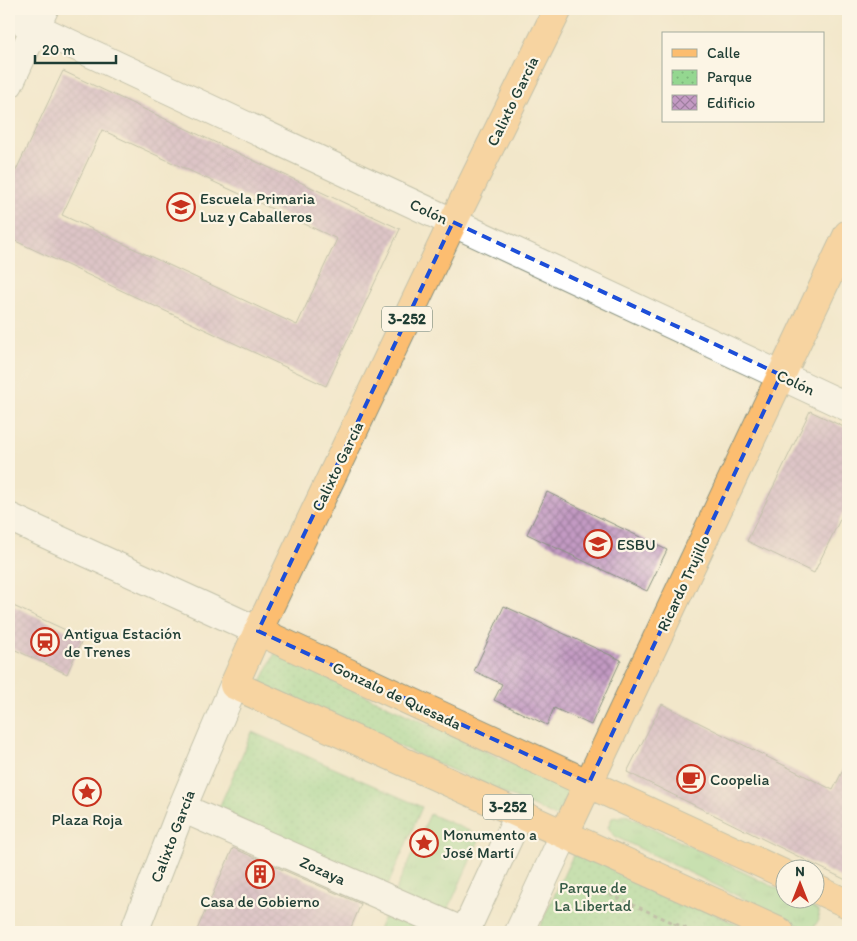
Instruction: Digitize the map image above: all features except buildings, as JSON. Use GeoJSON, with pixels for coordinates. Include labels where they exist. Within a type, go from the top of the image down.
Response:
{"type":"FeatureCollection","features":[{"type":"Feature","properties":{"kind":"main road","name":"Calixto García"},"geometry":{"type":"LineString","coordinates":[[234,685],[453,222],[558,9]]}},
{"type":"Feature","properties":{"kind":"main road","name":"Ricardo Trujillo"},"geometry":{"type":"LineString","coordinates":[[565,833],[848,234]]}},
{"type":"Feature","properties":{"kind":"main road","name":"Gonzalo de Quesada"},"geometry":{"type":"LineString","coordinates":[[258,631],[774,869]]}},
{"type":"Feature","properties":{"kind":"main road","name":"3-252"},"geometry":{"type":"LineString","coordinates":[[234,685],[565,833],[780,932]]}},
{"type":"Feature","properties":{"kind":"main road"},"geometry":{"type":"LineString","coordinates":[[824,893],[848,904]]}},
{"type":"Feature","properties":{"kind":"street","name":"Colón"},"geometry":{"type":"LineString","coordinates":[[9,15],[40,18],[453,222],[848,407]]}},
{"type":"Feature","properties":{"kind":"street"},"geometry":{"type":"LineString","coordinates":[[9,84],[40,18]]}},
{"type":"Feature","properties":{"kind":"street","name":"Gonzalo de Quesada"},"geometry":{"type":"LineString","coordinates":[[9,517],[258,631]]}},
{"type":"Feature","properties":{"kind":"street","name":"Calixto García"},"geometry":{"type":"LineString","coordinates":[[134,932],[182,808],[234,685]]}},
{"type":"Feature","properties":{"kind":"street","name":"Zozaya"},"geometry":{"type":"LineString","coordinates":[[182,808],[464,932]]}},
{"type":"Feature","properties":{"kind":"street"},"geometry":{"type":"LineString","coordinates":[[464,932],[520,813]]}},
{"type":"Feature","properties":{"kind":"street","name":"Ricardo Trujillo"},"geometry":{"type":"LineString","coordinates":[[519,932],[565,833]]}},
{"type":"Feature","properties":{"kind":"path"},"geometry":{"type":"LineString","coordinates":[[595,888],[694,932]]}},
{"type":"Feature","properties":{"kind":"path"},"geometry":{"type":"LineString","coordinates":[[671,932],[675,923]]}},
{"type":"Feature","properties":{"kind":"highlighted area"},"geometry":{"type":"Polygon","coordinates":[[[453,222],[781,375],[589,783],[258,631],[453,222]]]}},
{"type":"Feature","properties":{"kind":"green space"},"geometry":{"type":"Polygon","coordinates":[[[275,653],[570,791],[557,817],[260,684],[275,653]]]}},
{"type":"Feature","properties":{"kind":"green space"},"geometry":{"type":"Polygon","coordinates":[[[252,732],[422,807],[388,885],[218,810],[252,732]]]}},
{"type":"Feature","properties":{"kind":"green space"},"geometry":{"type":"Polygon","coordinates":[[[430,814],[481,836],[438,932],[377,932],[430,814]]]}},
{"type":"Feature","properties":{"kind":"green space"},"geometry":{"type":"Polygon","coordinates":[[[626,815],[774,887],[774,908],[814,908],[818,911],[819,920],[813,928],[804,928],[614,836],[608,827],[612,818],[626,815]]]}},
{"type":"Feature","properties":{"kind":"green space","name":"Parque de La Libertad"},"geometry":{"type":"Polygon","coordinates":[[[576,849],[753,932],[537,932],[576,849]]]}},
{"type":"Feature","properties":{"kind":"place","name":"Escuela Primaria Luz y Caballeros"},"geometry":{"type":"Point","coordinates":[181,207]}},
{"type":"Feature","properties":{"kind":"place","name":"ESBU"},"geometry":{"type":"Point","coordinates":[598,544]}},
{"type":"Feature","properties":{"kind":"place","name":"Antigua Estación de Trenes"},"geometry":{"type":"Point","coordinates":[45,642]}},
{"type":"Feature","properties":{"kind":"place","name":"Coopelia"},"geometry":{"type":"Point","coordinates":[691,779]}},
{"type":"Feature","properties":{"kind":"place","name":"Plaza Roja"},"geometry":{"type":"Point","coordinates":[87,792]}},
{"type":"Feature","properties":{"kind":"place","name":"Monumento a José Martí"},"geometry":{"type":"Point","coordinates":[424,843]}},
{"type":"Feature","properties":{"kind":"place","name":"Casa de Gobierno"},"geometry":{"type":"Point","coordinates":[260,874]}}]}
